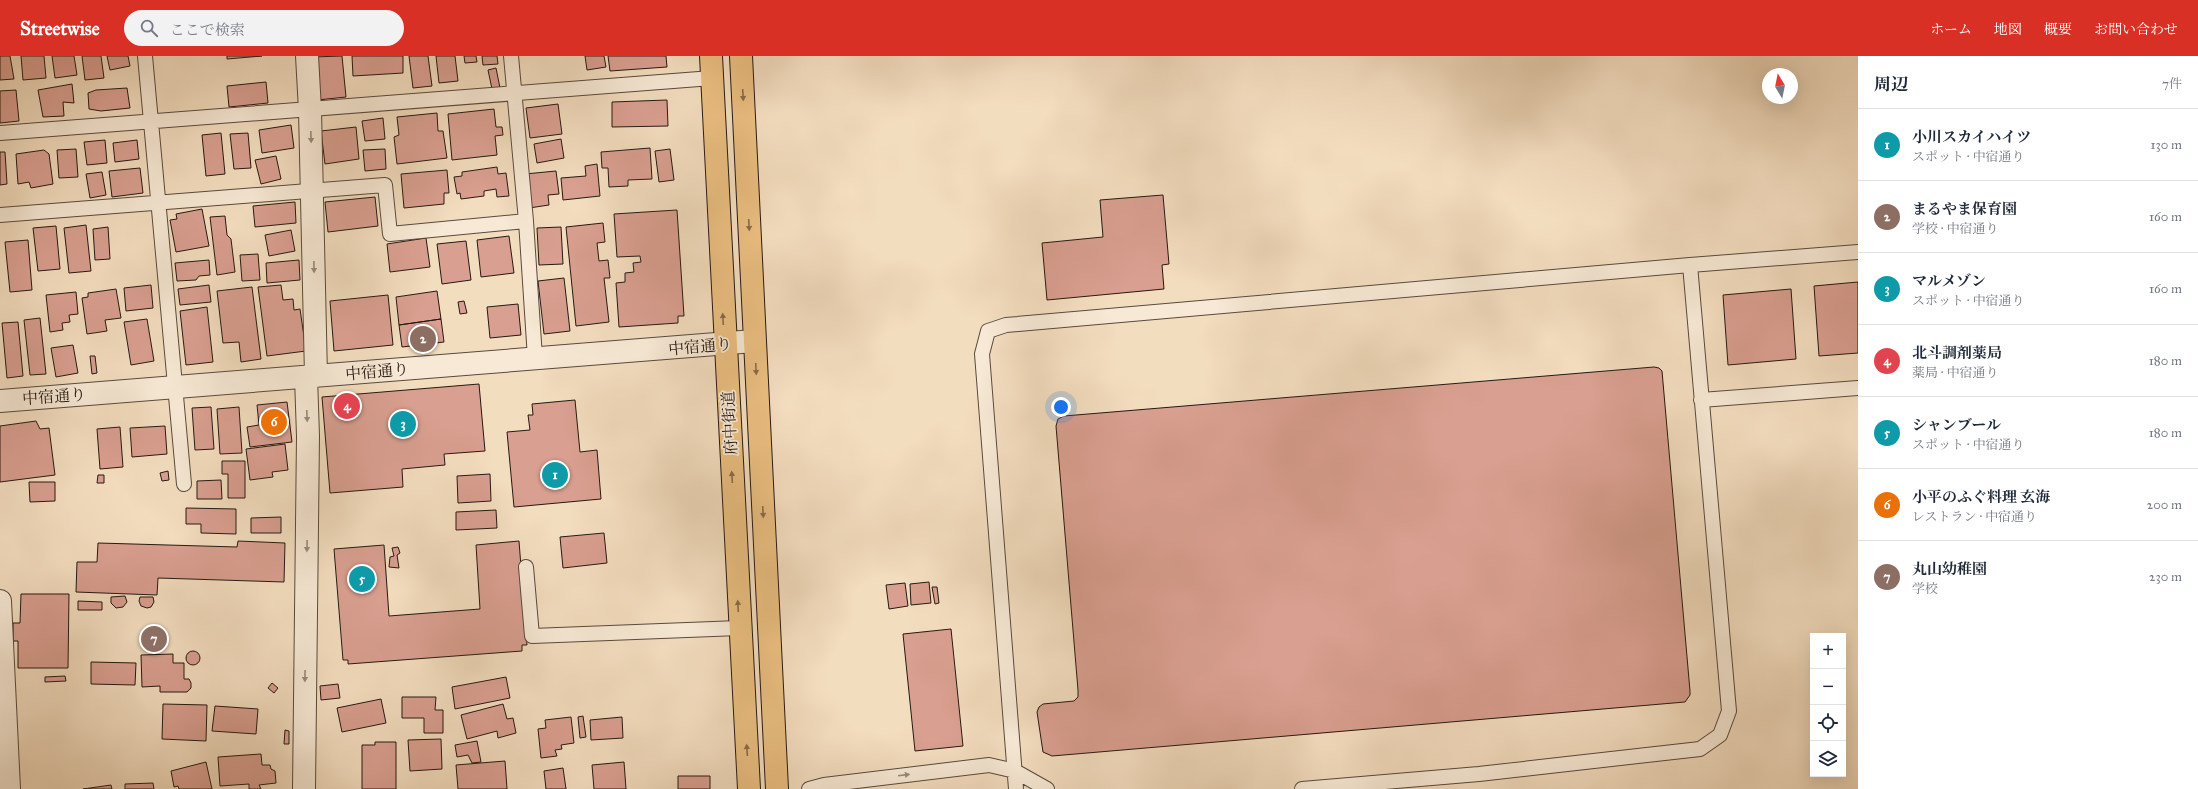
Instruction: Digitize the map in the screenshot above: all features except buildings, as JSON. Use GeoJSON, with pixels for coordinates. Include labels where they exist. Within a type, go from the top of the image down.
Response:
{"type":"FeatureCollection","features":[{"type":"Feature","properties":{"kind":"main road","name":"府中街道"},"geometry":{"type":"LineString","coordinates":[[711,56],[749,789]]}},
{"type":"Feature","properties":{"kind":"main road","name":"府中街道"},"geometry":{"type":"LineString","coordinates":[[741,56],[777,789]]}},
{"type":"Feature","properties":{"kind":"street"},"geometry":{"type":"LineString","coordinates":[[304,789],[308,444],[311,376],[312,189],[307,56]]}},
{"type":"Feature","properties":{"kind":"street","name":"中宿通り"},"geometry":{"type":"LineString","coordinates":[[0,401],[754,341]]}},
{"type":"Feature","properties":{"kind":"street"},"geometry":{"type":"LineString","coordinates":[[0,601],[10,789]]}},
{"type":"Feature","properties":{"kind":"lane"},"geometry":{"type":"LineString","coordinates":[[145,56],[184,484]]}},
{"type":"Feature","properties":{"kind":"lane"},"geometry":{"type":"LineString","coordinates":[[511,56],[526,221],[535,358]]}},
{"type":"Feature","properties":{"kind":"lane"},"geometry":{"type":"LineString","coordinates":[[0,133],[310,110],[514,92],[712,78]]}},
{"type":"Feature","properties":{"kind":"lane"},"geometry":{"type":"LineString","coordinates":[[0,216],[312,189],[385,185],[390,234],[526,221]]}},
{"type":"Feature","properties":{"kind":"lane"},"geometry":{"type":"LineString","coordinates":[[1016,789],[982,354],[988,331],[1006,325],[1858,252]]}},
{"type":"Feature","properties":{"kind":"lane"},"geometry":{"type":"LineString","coordinates":[[1302,789],[1479,774],[1700,749],[1720,735],[1729,711],[1690,266]]}},
{"type":"Feature","properties":{"kind":"lane"},"geometry":{"type":"LineString","coordinates":[[1701,400],[1858,388]]}},
{"type":"Feature","properties":{"kind":"lane"},"geometry":{"type":"LineString","coordinates":[[526,567],[532,636],[740,628]]}},
{"type":"Feature","properties":{"kind":"lane"},"geometry":{"type":"LineString","coordinates":[[809,789],[824,784],[989,765],[1015,771],[1047,789]]}},
{"type":"Feature","properties":{"kind":"place","name":"まるやま保育園"},"geometry":{"type":"Point","coordinates":[423,339]}},
{"type":"Feature","properties":{"kind":"place","name":"北斗調剤薬局"},"geometry":{"type":"Point","coordinates":[347,406]}},
{"type":"Feature","properties":{"kind":"place","name":"小平のふぐ料理 玄海"},"geometry":{"type":"Point","coordinates":[274,422]}},
{"type":"Feature","properties":{"kind":"place","name":"マルメゾン"},"geometry":{"type":"Point","coordinates":[403,424]}},
{"type":"Feature","properties":{"kind":"place","name":"小川スカイハイツ"},"geometry":{"type":"Point","coordinates":[555,475]}},
{"type":"Feature","properties":{"kind":"place","name":"シャンブール"},"geometry":{"type":"Point","coordinates":[362,579]}},
{"type":"Feature","properties":{"kind":"place","name":"丸山幼稚園"},"geometry":{"type":"Point","coordinates":[154,639]}}]}
